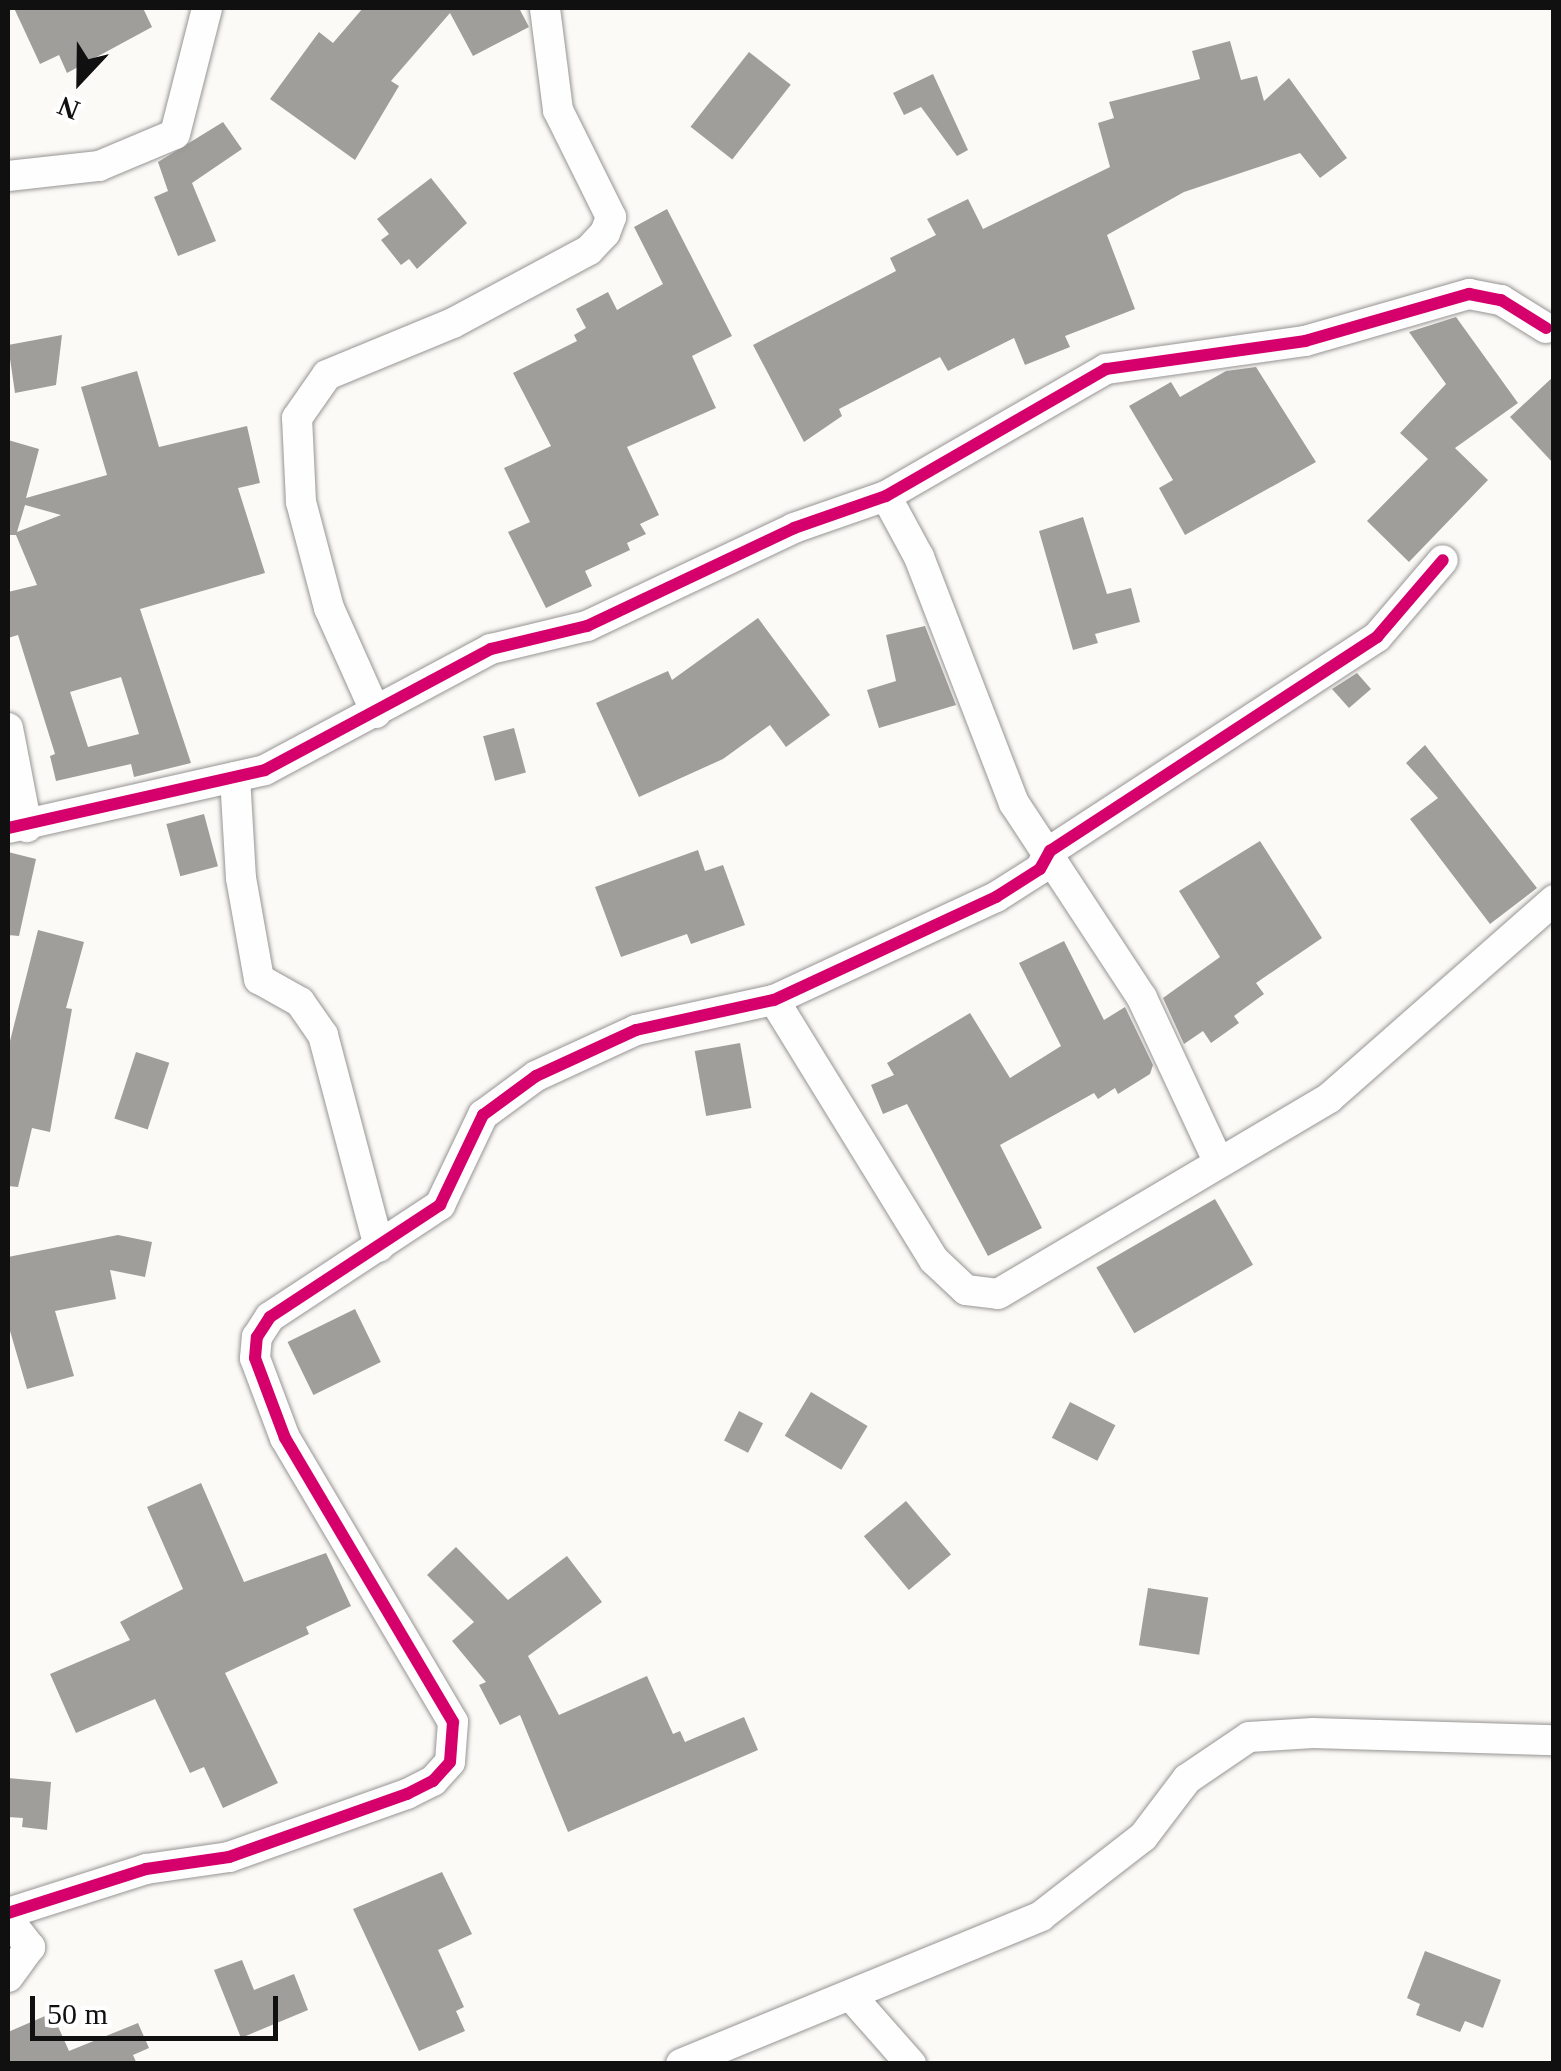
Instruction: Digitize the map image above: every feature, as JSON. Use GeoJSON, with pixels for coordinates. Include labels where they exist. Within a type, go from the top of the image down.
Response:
{"type":"FeatureCollection","features":[{"type":"Feature","properties":{"kind":"street"},"geometry":{"type":"LineString","coordinates":[[8,176],[99,166],[175,134],[207,8]]}},
{"type":"Feature","properties":{"kind":"street"},"geometry":{"type":"LineString","coordinates":[[376,713],[329,608],[301,502],[297,418],[307,395],[327,375],[453,324],[589,250],[605,233],[612,217],[558,110],[545,8]]}},
{"type":"Feature","properties":{"kind":"street"},"geometry":{"type":"LineString","coordinates":[[8,728],[17,827],[264,770],[491,649],[586,626],[794,528],[886,496],[1106,370],[1305,341],[1468,294],[1501,300],[1546,328]]}},
{"type":"Feature","properties":{"kind":"street"},"geometry":{"type":"LineString","coordinates":[[886,496],[919,556],[1006,787],[1142,998],[1218,1161]]}},
{"type":"Feature","properties":{"kind":"street"},"geometry":{"type":"LineString","coordinates":[[8,1976],[30,1947],[8,1916],[146,1869],[229,1857],[406,1794],[433,1781],[450,1762],[453,1722],[284,1438],[254,1358],[256,1337],[270,1317],[440,1205],[483,1115],[536,1076],[636,1030],[774,1000],[996,897],[1040,868],[1050,851],[1377,637],[1443,560]]}},
{"type":"Feature","properties":{"kind":"street"},"geometry":{"type":"LineString","coordinates":[[235,776],[241,878],[259,978],[300,1002],[323,1035],[379,1247]]}},
{"type":"Feature","properties":{"kind":"street"},"geometry":{"type":"LineString","coordinates":[[774,1000],[934,1260],[966,1290],[998,1294],[1329,1098],[1554,900]]}},
{"type":"Feature","properties":{"kind":"street"},"geometry":{"type":"LineString","coordinates":[[681,2064],[1042,1916],[1143,1837],[1187,1780],[1249,1737],[1554,1740]]}},
{"type":"Feature","properties":{"kind":"street"},"geometry":{"type":"LineString","coordinates":[[851,1996],[911,2064]]}},
{"type":"Feature","properties":{"kind":"building"},"geometry":{"type":"Polygon","coordinates":[[[14,8],[143,8],[152,27],[67,73],[59,55],[40,64],[14,8]]]}},
{"type":"Feature","properties":{"kind":"building"},"geometry":{"type":"Polygon","coordinates":[[[363,8],[519,8],[529,27],[473,56],[450,13],[391,81],[399,86],[355,160],[270,99],[319,32],[333,43],[363,8]]]}},
{"type":"Feature","properties":{"kind":"building"},"geometry":{"type":"Polygon","coordinates":[[[1230,41],[1241,80],[1257,76],[1264,101],[1289,78],[1347,158],[1320,178],[1300,153],[1184,192],[1107,235],[1135,309],[1065,336],[1070,347],[1025,365],[1014,338],[948,371],[940,357],[839,409],[842,416],[804,442],[753,345],[896,271],[890,258],[936,235],[927,219],[968,199],[983,229],[1110,167],[1098,123],[1114,118],[1109,102],[1200,79],[1192,51],[1230,41]]]}},
{"type":"Feature","properties":{"kind":"building"},"geometry":{"type":"Polygon","coordinates":[[[749,52],[791,85],[732,159],[691,127],[749,52]]]}},
{"type":"Feature","properties":{"kind":"building"},"geometry":{"type":"Polygon","coordinates":[[[933,74],[968,150],[957,156],[921,107],[904,115],[893,93],[933,74]]]}},
{"type":"Feature","properties":{"kind":"building"},"geometry":{"type":"Polygon","coordinates":[[[223,122],[242,149],[192,183],[216,241],[178,256],[154,197],[168,191],[158,162],[223,122]]]}},
{"type":"Feature","properties":{"kind":"building"},"geometry":{"type":"Polygon","coordinates":[[[431,178],[467,223],[417,269],[409,259],[401,265],[381,240],[389,234],[377,219],[431,178]]]}},
{"type":"Feature","properties":{"kind":"building"},"geometry":{"type":"Polygon","coordinates":[[[667,209],[732,336],[692,356],[716,408],[627,447],[659,515],[640,524],[646,534],[627,543],[630,550],[585,571],[592,586],[546,608],[508,532],[530,522],[504,468],[551,446],[513,373],[577,341],[574,335],[586,328],[576,309],[608,292],[617,310],[663,284],[634,227],[667,209]]]}},
{"type":"Feature","properties":{"kind":"building"},"geometry":{"type":"Polygon","coordinates":[[[1456,317],[1518,403],[1455,448],[1488,480],[1409,562],[1367,521],[1428,459],[1400,433],[1446,384],[1409,332],[1456,317]]]}},
{"type":"Feature","properties":{"kind":"building"},"geometry":{"type":"Polygon","coordinates":[[[62,335],[56,385],[15,393],[8,345],[62,335]]]}},
{"type":"Feature","properties":{"kind":"building"},"geometry":{"type":"Polygon","coordinates":[[[1256,367],[1316,462],[1185,535],[1159,488],[1173,480],[1129,406],[1171,382],[1180,397],[1226,371],[1256,367]]]}},
{"type":"Feature","properties":{"kind":"building"},"geometry":{"type":"Polygon","coordinates":[[[137,371],[159,447],[247,426],[260,483],[238,488],[265,573],[140,609],[191,763],[134,777],[131,764],[56,781],[50,756],[55,754],[18,635],[8,638],[8,592],[37,585],[16,535],[8,535],[8,440],[39,449],[26,498],[107,475],[81,387],[137,371]],[[25,505],[17,532],[61,515],[25,505]],[[121,677],[70,692],[88,747],[139,734],[121,677]]]}},
{"type":"Feature","properties":{"kind":"building"},"geometry":{"type":"Polygon","coordinates":[[[1554,376],[1554,464],[1510,417],[1554,376]]]}},
{"type":"Feature","properties":{"kind":"building"},"geometry":{"type":"Polygon","coordinates":[[[1083,517],[1107,594],[1131,588],[1140,622],[1095,634],[1098,643],[1073,650],[1039,531],[1083,517]]]}},
{"type":"Feature","properties":{"kind":"building"},"geometry":{"type":"Polygon","coordinates":[[[758,618],[830,715],[786,747],[770,725],[723,759],[639,797],[596,703],[668,671],[672,680],[758,618]]]}},
{"type":"Feature","properties":{"kind":"building"},"geometry":{"type":"Polygon","coordinates":[[[925,626],[956,705],[879,728],[867,690],[896,681],[886,635],[925,626]]]}},
{"type":"Feature","properties":{"kind":"building"},"geometry":{"type":"Polygon","coordinates":[[[1357,673],[1371,689],[1349,708],[1332,689],[1357,673]]]}},
{"type":"Feature","properties":{"kind":"building"},"geometry":{"type":"Polygon","coordinates":[[[514,728],[526,772],[495,781],[483,736],[514,728]]]}},
{"type":"Feature","properties":{"kind":"building"},"geometry":{"type":"Polygon","coordinates":[[[1425,745],[1537,888],[1490,924],[1410,819],[1438,798],[1406,763],[1425,745]]]}},
{"type":"Feature","properties":{"kind":"building"},"geometry":{"type":"Polygon","coordinates":[[[204,814],[218,866],[180,876],[166,824],[204,814]]]}},
{"type":"Feature","properties":{"kind":"building"},"geometry":{"type":"Polygon","coordinates":[[[1260,841],[1322,938],[1256,983],[1264,994],[1234,1016],[1239,1023],[1211,1043],[1203,1031],[1184,1044],[1163,998],[1220,957],[1179,891],[1260,841]]]}},
{"type":"Feature","properties":{"kind":"building"},"geometry":{"type":"Polygon","coordinates":[[[698,850],[705,871],[723,865],[745,925],[691,944],[687,934],[621,957],[595,887],[698,850]]]}},
{"type":"Feature","properties":{"kind":"building"},"geometry":{"type":"Polygon","coordinates":[[[8,852],[36,859],[19,936],[8,935],[8,852]]]}},
{"type":"Feature","properties":{"kind":"building"},"geometry":{"type":"Polygon","coordinates":[[[38,930],[84,942],[66,1008],[72,1009],[50,1132],[32,1128],[18,1187],[8,1186],[8,1049],[38,930]]]}},
{"type":"Feature","properties":{"kind":"building"},"geometry":{"type":"Polygon","coordinates":[[[1064,941],[1104,1020],[1125,1007],[1153,1065],[1150,1074],[1118,1094],[1115,1088],[1098,1099],[1094,1093],[1000,1145],[1042,1228],[988,1256],[907,1104],[883,1114],[871,1085],[894,1075],[887,1063],[970,1013],[1010,1078],[1061,1046],[1019,963],[1064,941]]]}},
{"type":"Feature","properties":{"kind":"building"},"geometry":{"type":"Polygon","coordinates":[[[740,1043],[751,1108],[706,1116],[695,1051],[740,1043]]]}},
{"type":"Feature","properties":{"kind":"building"},"geometry":{"type":"Polygon","coordinates":[[[136,1052],[169,1063],[148,1129],[114,1119],[136,1052]]]}},
{"type":"Feature","properties":{"kind":"building"},"geometry":{"type":"Polygon","coordinates":[[[1215,1199],[1253,1265],[1134,1333],[1096,1268],[1215,1199]]]}},
{"type":"Feature","properties":{"kind":"building"},"geometry":{"type":"Polygon","coordinates":[[[118,1235],[152,1242],[145,1277],[110,1270],[116,1299],[55,1311],[74,1376],[27,1389],[8,1324],[8,1257],[118,1235]]]}},
{"type":"Feature","properties":{"kind":"building"},"geometry":{"type":"Polygon","coordinates":[[[355,1309],[381,1362],[313,1395],[288,1342],[355,1309]]]}},
{"type":"Feature","properties":{"kind":"building"},"geometry":{"type":"Polygon","coordinates":[[[811,1392],[868,1426],[841,1470],[785,1436],[811,1392]]]}},
{"type":"Feature","properties":{"kind":"building"},"geometry":{"type":"Polygon","coordinates":[[[1070,1402],[1115,1425],[1097,1461],[1052,1438],[1070,1402]]]}},
{"type":"Feature","properties":{"kind":"building"},"geometry":{"type":"Polygon","coordinates":[[[739,1411],[763,1423],[748,1453],[724,1440],[739,1411]]]}},
{"type":"Feature","properties":{"kind":"building"},"geometry":{"type":"Polygon","coordinates":[[[201,1483],[244,1582],[326,1553],[351,1606],[306,1627],[309,1634],[225,1673],[278,1783],[223,1808],[204,1767],[190,1773],[155,1699],[76,1733],[50,1674],[130,1640],[120,1622],[183,1589],[147,1507],[201,1483]]]}},
{"type":"Feature","properties":{"kind":"building"},"geometry":{"type":"Polygon","coordinates":[[[906,1501],[951,1555],[909,1590],[864,1536],[906,1501]]]}},
{"type":"Feature","properties":{"kind":"building"},"geometry":{"type":"Polygon","coordinates":[[[456,1547],[508,1600],[567,1556],[602,1602],[528,1656],[559,1715],[647,1676],[673,1734],[680,1731],[685,1742],[744,1717],[758,1750],[568,1832],[520,1715],[500,1725],[479,1685],[486,1682],[452,1641],[474,1622],[427,1575],[456,1547]]]}},
{"type":"Feature","properties":{"kind":"building"},"geometry":{"type":"Polygon","coordinates":[[[1148,1588],[1208,1598],[1199,1655],[1139,1645],[1148,1588]]]}},
{"type":"Feature","properties":{"kind":"building"},"geometry":{"type":"Polygon","coordinates":[[[8,1778],[51,1782],[47,1830],[22,1827],[23,1818],[8,1817],[8,1778]]]}},
{"type":"Feature","properties":{"kind":"building"},"geometry":{"type":"Polygon","coordinates":[[[442,1872],[472,1934],[438,1950],[464,2007],[456,2011],[465,2031],[419,2051],[353,1909],[442,1872]]]}},
{"type":"Feature","properties":{"kind":"building"},"geometry":{"type":"Polygon","coordinates":[[[1425,1951],[1501,1980],[1483,2028],[1465,2021],[1460,2032],[1416,2015],[1420,2004],[1407,1998],[1425,1951]]]}},
{"type":"Feature","properties":{"kind":"building"},"geometry":{"type":"Polygon","coordinates":[[[242,1960],[254,1990],[294,1974],[308,2010],[241,2038],[214,1970],[242,1960]]]}},
{"type":"Feature","properties":{"kind":"building"},"geometry":{"type":"Polygon","coordinates":[[[52,2013],[69,2051],[138,2023],[149,2048],[133,2055],[137,2064],[8,2064],[8,2032],[52,2013]]]}},
{"type":"Feature","properties":{"kind":"cycle path"},"geometry":{"type":"LineString","coordinates":[[8,828],[265,770],[491,649],[587,626],[794,528],[886,496],[1106,369],[1305,341],[1469,294],[1501,300],[1546,328]]}},
{"type":"Feature","properties":{"kind":"cycle path"},"geometry":{"type":"LineString","coordinates":[[8,1913],[146,1869],[229,1857],[407,1794],[433,1781],[450,1762],[453,1722],[285,1438],[255,1358],[257,1337],[270,1317],[440,1205],[483,1115],[536,1076],[636,1030],[774,1000],[996,897],[1040,869],[1050,851],[1377,637],[1443,560]]}}]}
